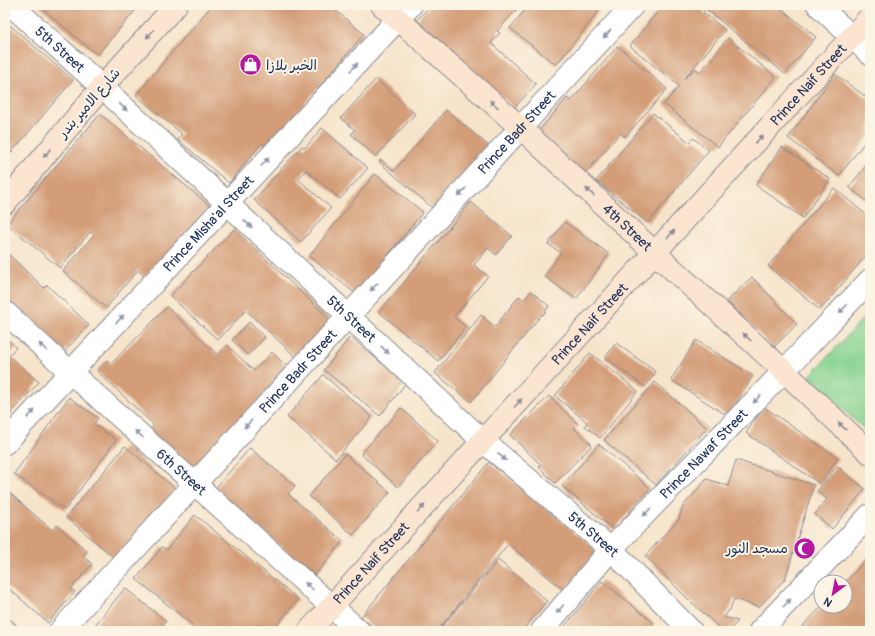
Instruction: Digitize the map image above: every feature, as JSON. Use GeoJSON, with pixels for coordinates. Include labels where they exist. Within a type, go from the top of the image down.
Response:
{"type":"FeatureCollection","features":[{"type":"Feature","properties":{"kind":"street","name":"5th Street"},"geometry":{"type":"LineString","coordinates":[[11,5],[102,87],[483,441],[611,549],[691,631]]}},
{"type":"Feature","properties":{"kind":"street","name":"شارع الامير بندر"},"geometry":{"type":"LineString","coordinates":[[5,203],[102,87],[176,5]]}},
{"type":"Feature","properties":{"kind":"street","name":"4th Street"},"geometry":{"type":"LineString","coordinates":[[382,5],[405,12],[521,128],[784,371],[870,453]]}},
{"type":"Feature","properties":{"kind":"street","name":"Prince Badr Street"},"geometry":{"type":"LineString","coordinates":[[60,631],[633,5]]}},
{"type":"Feature","properties":{"kind":"street"},"geometry":{"type":"LineString","coordinates":[[818,5],[870,54]]}},
{"type":"Feature","properties":{"kind":"street","name":"Prince Misha'al Street"},"geometry":{"type":"LineString","coordinates":[[5,443],[405,12]]}},
{"type":"Feature","properties":{"kind":"street","name":"Prince Naif Street"},"geometry":{"type":"LineString","coordinates":[[309,631],[870,17]]}},
{"type":"Feature","properties":{"kind":"street","name":"Prince Nawaf Street"},"geometry":{"type":"LineString","coordinates":[[542,631],[611,549],[870,280]]}},
{"type":"Feature","properties":{"kind":"street","name":"6th Street"},"geometry":{"type":"LineString","coordinates":[[5,312],[358,631]]}},
{"type":"Feature","properties":{"kind":"street"},"geometry":{"type":"LineString","coordinates":[[760,631],[870,516]]}},
{"type":"Feature","properties":{"kind":"green space"},"geometry":{"type":"Polygon","coordinates":[[[870,311],[870,434],[808,378],[870,311]]]}},
{"type":"Feature","properties":{"kind":"building"},"geometry":{"type":"Polygon","coordinates":[[[38,5],[140,5],[97,55],[38,5]]]}},
{"type":"Feature","properties":{"kind":"building","name":"الخبر بلازا"},"geometry":{"type":"Polygon","coordinates":[[[212,5],[329,5],[364,34],[267,148],[262,143],[229,183],[177,139],[182,134],[136,95],[212,5]]]}},
{"type":"Feature","properties":{"kind":"building"},"geometry":{"type":"Polygon","coordinates":[[[431,5],[520,6],[497,31],[500,33],[491,43],[536,84],[514,108],[417,20],[431,5]]]}},
{"type":"Feature","properties":{"kind":"building"},"geometry":{"type":"Polygon","coordinates":[[[529,5],[592,5],[599,11],[556,65],[510,28],[529,5]]]}},
{"type":"Feature","properties":{"kind":"building"},"geometry":{"type":"Polygon","coordinates":[[[663,5],[777,5],[816,37],[785,74],[705,8],[703,12],[725,30],[684,79],[695,68],[700,72],[728,38],[776,77],[718,147],[664,104],[679,86],[630,46],[663,5]]]}},
{"type":"Feature","properties":{"kind":"building"},"geometry":{"type":"Polygon","coordinates":[[[5,21],[73,80],[5,160],[5,21]]]}},
{"type":"Feature","properties":{"kind":"building"},"geometry":{"type":"Polygon","coordinates":[[[618,46],[667,89],[625,137],[620,133],[583,176],[535,135],[567,98],[571,101],[618,46]]]}},
{"type":"Feature","properties":{"kind":"building"},"geometry":{"type":"Polygon","coordinates":[[[835,74],[870,100],[870,135],[839,176],[788,138],[835,74]]]}},
{"type":"Feature","properties":{"kind":"building"},"geometry":{"type":"Polygon","coordinates":[[[376,79],[415,114],[376,157],[351,134],[355,130],[341,118],[376,79]]]}},
{"type":"Feature","properties":{"kind":"building"},"geometry":{"type":"Polygon","coordinates":[[[446,110],[490,147],[436,211],[379,162],[381,160],[394,171],[446,110]]]}},
{"type":"Feature","properties":{"kind":"building"},"geometry":{"type":"Polygon","coordinates":[[[653,113],[689,142],[693,138],[709,150],[648,223],[596,181],[653,113]]]}},
{"type":"Feature","properties":{"kind":"building"},"geometry":{"type":"Polygon","coordinates":[[[100,114],[210,206],[159,267],[156,264],[145,277],[138,270],[106,308],[63,271],[94,235],[90,232],[60,268],[7,224],[100,114]]]}},
{"type":"Feature","properties":{"kind":"building"},"geometry":{"type":"Polygon","coordinates":[[[322,128],[368,168],[340,199],[306,170],[298,179],[331,208],[301,242],[254,200],[302,146],[305,148],[322,128]]]}},
{"type":"Feature","properties":{"kind":"building"},"geometry":{"type":"Polygon","coordinates":[[[782,147],[830,179],[803,218],[756,185],[782,147]]]}},
{"type":"Feature","properties":{"kind":"building"},"geometry":{"type":"Polygon","coordinates":[[[870,161],[870,204],[849,187],[870,161]]]}},
{"type":"Feature","properties":{"kind":"building"},"geometry":{"type":"Polygon","coordinates":[[[375,174],[423,212],[356,294],[309,256],[375,174]]]}},
{"type":"Feature","properties":{"kind":"building"},"geometry":{"type":"Polygon","coordinates":[[[834,188],[870,218],[870,251],[820,310],[768,266],[834,188]]]}},
{"type":"Feature","properties":{"kind":"building"},"geometry":{"type":"Polygon","coordinates":[[[471,202],[512,236],[496,255],[488,248],[474,265],[488,276],[454,317],[466,327],[438,361],[379,312],[471,202]]]}},
{"type":"Feature","properties":{"kind":"building"},"geometry":{"type":"Polygon","coordinates":[[[565,222],[609,254],[576,299],[544,276],[561,253],[548,244],[565,222]]]}},
{"type":"Feature","properties":{"kind":"building"},"geometry":{"type":"Polygon","coordinates":[[[234,229],[333,322],[298,359],[246,310],[218,340],[170,296],[234,229]]]}},
{"type":"Feature","properties":{"kind":"building"},"geometry":{"type":"Polygon","coordinates":[[[5,251],[44,288],[47,285],[89,325],[60,356],[5,303],[5,251]]]}},
{"type":"Feature","properties":{"kind":"building"},"geometry":{"type":"Polygon","coordinates":[[[752,277],[797,324],[773,348],[727,301],[752,277]]]}},
{"type":"Feature","properties":{"kind":"building"},"geometry":{"type":"Polygon","coordinates":[[[531,291],[549,306],[471,402],[435,373],[481,315],[495,327],[519,296],[524,300],[531,291]]]}},
{"type":"Feature","properties":{"kind":"building"},"geometry":{"type":"Polygon","coordinates":[[[167,307],[218,355],[227,345],[254,371],[272,352],[292,372],[193,474],[148,431],[154,425],[97,371],[107,360],[111,364],[167,307]]]}},
{"type":"Feature","properties":{"kind":"building"},"geometry":{"type":"Polygon","coordinates":[[[249,322],[265,337],[248,355],[232,340],[249,322]]]}},
{"type":"Feature","properties":{"kind":"building"},"geometry":{"type":"Polygon","coordinates":[[[5,337],[16,347],[9,356],[39,382],[5,420],[5,337]]]}},
{"type":"Feature","properties":{"kind":"building"},"geometry":{"type":"Polygon","coordinates":[[[350,337],[406,383],[380,416],[324,370],[350,337]]]}},
{"type":"Feature","properties":{"kind":"building"},"geometry":{"type":"Polygon","coordinates":[[[696,340],[753,376],[728,416],[671,380],[696,340]]]}},
{"type":"Feature","properties":{"kind":"building"},"geometry":{"type":"Polygon","coordinates":[[[616,343],[656,372],[645,387],[605,358],[616,343]]]}},
{"type":"Feature","properties":{"kind":"building"},"geometry":{"type":"Polygon","coordinates":[[[590,353],[638,391],[600,438],[585,426],[587,422],[555,396],[590,353]]]}},
{"type":"Feature","properties":{"kind":"building"},"geometry":{"type":"Polygon","coordinates":[[[323,375],[372,417],[336,459],[287,417],[323,375]]]}},
{"type":"Feature","properties":{"kind":"building"},"geometry":{"type":"Polygon","coordinates":[[[655,382],[707,428],[656,485],[604,440],[655,382]]]}},
{"type":"Feature","properties":{"kind":"building"},"geometry":{"type":"Polygon","coordinates":[[[549,396],[578,424],[574,428],[592,445],[555,483],[539,467],[541,465],[510,435],[549,396]]]}},
{"type":"Feature","properties":{"kind":"building"},"geometry":{"type":"Polygon","coordinates":[[[69,397],[98,418],[94,424],[116,440],[65,510],[14,474],[69,397]]]}},
{"type":"Feature","properties":{"kind":"building"},"geometry":{"type":"Polygon","coordinates":[[[764,407],[838,458],[820,484],[746,433],[764,407]]]}},
{"type":"Feature","properties":{"kind":"building"},"geometry":{"type":"Polygon","coordinates":[[[401,408],[438,441],[398,487],[361,454],[401,408]]]}},
{"type":"Feature","properties":{"kind":"building"},"geometry":{"type":"Polygon","coordinates":[[[599,444],[650,488],[614,530],[562,486],[599,444]]]}},
{"type":"Feature","properties":{"kind":"building"},"geometry":{"type":"Polygon","coordinates":[[[125,446],[176,489],[117,560],[66,517],[125,446]]]}},
{"type":"Feature","properties":{"kind":"building"},"geometry":{"type":"Polygon","coordinates":[[[250,448],[295,486],[288,494],[343,541],[315,575],[214,490],[250,448]]]}},
{"type":"Feature","properties":{"kind":"building"},"geometry":{"type":"Polygon","coordinates":[[[345,454],[390,492],[353,535],[309,496],[345,454]]]}},
{"type":"Feature","properties":{"kind":"building"},"geometry":{"type":"Polygon","coordinates":[[[736,460],[814,485],[785,579],[759,607],[734,599],[730,609],[724,617],[738,621],[729,631],[723,631],[645,556],[679,519],[683,506],[707,479],[728,486],[736,460]]]}},
{"type":"Feature","properties":{"kind":"building"},"geometry":{"type":"Polygon","coordinates":[[[489,462],[598,551],[565,591],[508,544],[437,631],[378,631],[361,617],[489,462]]]}},
{"type":"Feature","properties":{"kind":"building"},"geometry":{"type":"Polygon","coordinates":[[[837,466],[865,489],[832,529],[815,514],[827,499],[817,491],[837,466]]]}},
{"type":"Feature","properties":{"kind":"building"},"geometry":{"type":"Polygon","coordinates":[[[5,489],[52,530],[57,525],[87,551],[83,556],[92,564],[71,589],[75,592],[48,623],[5,585],[5,489]]]}},
{"type":"Feature","properties":{"kind":"building"},"geometry":{"type":"Polygon","coordinates":[[[195,515],[298,599],[272,631],[200,631],[136,579],[162,547],[167,550],[195,515]]]}},
{"type":"Feature","properties":{"kind":"building"},"geometry":{"type":"Polygon","coordinates":[[[870,555],[870,631],[798,631],[814,614],[853,614],[852,574],[870,555]]]}},
{"type":"Feature","properties":{"kind":"building"},"geometry":{"type":"Polygon","coordinates":[[[498,560],[547,601],[522,631],[438,631],[498,560]]]}},
{"type":"Feature","properties":{"kind":"building"},"geometry":{"type":"Polygon","coordinates":[[[602,581],[654,623],[647,631],[561,631],[602,581]]]}},
{"type":"Feature","properties":{"kind":"building"},"geometry":{"type":"Polygon","coordinates":[[[125,588],[166,621],[158,631],[90,631],[125,588]]]}},
{"type":"Feature","properties":{"kind":"place","name":"الخبر بلازا"},"geometry":{"type":"Point","coordinates":[250,65]}},
{"type":"Feature","properties":{"kind":"place","name":"مسجد النور"},"geometry":{"type":"Point","coordinates":[804,548]}}]}
